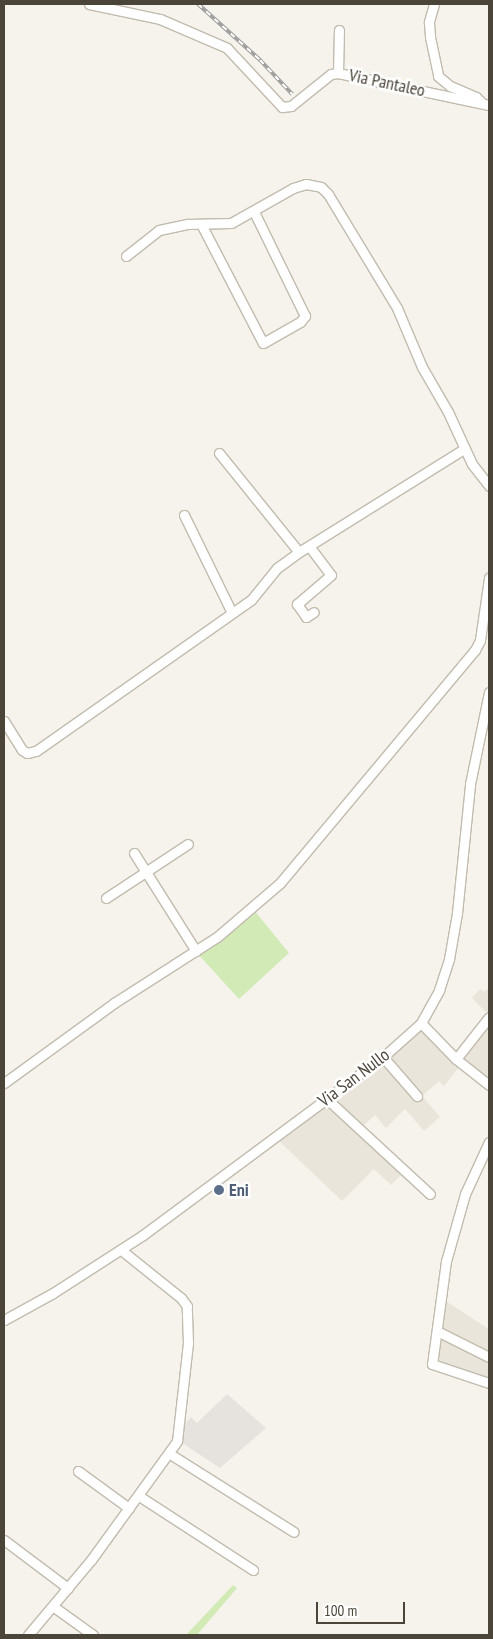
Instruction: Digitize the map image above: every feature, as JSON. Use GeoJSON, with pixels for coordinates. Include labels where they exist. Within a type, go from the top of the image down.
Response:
{"type":"FeatureCollection","features":[{"type":"Feature","properties":{"kind":"street","name":"Via Pantaleo"},"geometry":{"type":"LineString","coordinates":[[89,4],[160,19],[227,48],[282,108],[291,106],[331,74],[338,73],[486,104]]}},
{"type":"Feature","properties":{"kind":"street"},"geometry":{"type":"LineString","coordinates":[[434,4],[429,22],[438,76],[450,86],[476,96],[486,104]]}},
{"type":"Feature","properties":{"kind":"street"},"geometry":{"type":"LineString","coordinates":[[338,73],[339,30]]}},
{"type":"Feature","properties":{"kind":"street"},"geometry":{"type":"LineString","coordinates":[[126,256],[159,230],[201,224],[231,223],[300,185],[312,184],[328,194],[396,308],[464,449],[489,486]]}},
{"type":"Feature","properties":{"kind":"street"},"geometry":{"type":"LineString","coordinates":[[201,224],[263,343],[300,322],[305,316],[254,212]]}},
{"type":"Feature","properties":{"kind":"street"},"geometry":{"type":"LineString","coordinates":[[4,721],[22,750],[32,753],[251,600],[277,568],[298,552],[464,449]]}},
{"type":"Feature","properties":{"kind":"street"},"geometry":{"type":"LineString","coordinates":[[219,454],[298,552]]}},
{"type":"Feature","properties":{"kind":"street"},"geometry":{"type":"LineString","coordinates":[[184,515],[232,613]]}},
{"type":"Feature","properties":{"kind":"street"},"geometry":{"type":"LineString","coordinates":[[309,546],[331,576],[297,604],[306,617],[314,612]]}},
{"type":"Feature","properties":{"kind":"street"},"geometry":{"type":"LineString","coordinates":[[4,1083],[114,1003],[246,916],[280,883],[475,650],[480,640],[489,578]]}},
{"type":"Feature","properties":{"kind":"street","name":"Via San Nullo"},"geometry":{"type":"LineString","coordinates":[[4,1320],[53,1294],[121,1250],[383,1057],[422,1023],[439,990],[449,959],[457,913],[470,784],[489,692]]}},
{"type":"Feature","properties":{"kind":"street"},"geometry":{"type":"LineString","coordinates":[[106,898],[188,844]]}},
{"type":"Feature","properties":{"kind":"street"},"geometry":{"type":"LineString","coordinates":[[134,853],[196,950]]}},
{"type":"Feature","properties":{"kind":"street"},"geometry":{"type":"LineString","coordinates":[[456,1059],[489,1017]]}},
{"type":"Feature","properties":{"kind":"street"},"geometry":{"type":"LineString","coordinates":[[422,1023],[456,1059],[489,1084]]}},
{"type":"Feature","properties":{"kind":"street"},"geometry":{"type":"LineString","coordinates":[[383,1057],[417,1096]]}},
{"type":"Feature","properties":{"kind":"street"},"geometry":{"type":"LineString","coordinates":[[327,1099],[430,1194]]}},
{"type":"Feature","properties":{"kind":"street"},"geometry":{"type":"LineString","coordinates":[[489,1142],[456,1222],[440,1288],[437,1331],[432,1364],[489,1383]]}},
{"type":"Feature","properties":{"kind":"street"},"geometry":{"type":"LineString","coordinates":[[28,1635],[54,1606],[170,1454],[181,1421],[188,1343],[187,1306],[181,1298],[121,1250]]}},
{"type":"Feature","properties":{"kind":"street"},"geometry":{"type":"LineString","coordinates":[[437,1331],[489,1357]]}},
{"type":"Feature","properties":{"kind":"street"},"geometry":{"type":"LineString","coordinates":[[170,1454],[294,1532]]}},
{"type":"Feature","properties":{"kind":"street"},"geometry":{"type":"LineString","coordinates":[[78,1470],[129,1508]]}},
{"type":"Feature","properties":{"kind":"street"},"geometry":{"type":"LineString","coordinates":[[139,1496],[253,1570]]}},
{"type":"Feature","properties":{"kind":"street"},"geometry":{"type":"LineString","coordinates":[[4,1540],[68,1588]]}},
{"type":"Feature","properties":{"kind":"street"},"geometry":{"type":"LineString","coordinates":[[54,1606],[93,1635]]}},
{"type":"Feature","properties":{"kind":"shaded area"},"geometry":{"type":"Polygon","coordinates":[[[489,987],[489,1081],[454,1053],[488,1014],[472,998],[480,989],[485,992],[489,987]]]}},
{"type":"Feature","properties":{"kind":"shaded area"},"geometry":{"type":"Polygon","coordinates":[[[421,1029],[460,1066],[444,1086],[439,1081],[422,1096],[440,1117],[424,1131],[405,1109],[386,1128],[375,1115],[362,1127],[404,1172],[391,1185],[374,1169],[342,1201],[278,1140],[389,1058],[421,1029]]]}},
{"type":"Feature","properties":{"kind":"shaded area"},"geometry":{"type":"Polygon","coordinates":[[[441,1298],[489,1329],[489,1381],[435,1362],[441,1298]]]}},
{"type":"Feature","properties":{"kind":"shaded area"},"geometry":{"type":"Polygon","coordinates":[[[227,1394],[266,1428],[220,1468],[179,1441],[183,1426],[191,1417],[197,1423],[227,1394]]]}},
{"type":"Feature","properties":{"kind":"green space"},"geometry":{"type":"Polygon","coordinates":[[[254,910],[289,953],[239,999],[197,953],[254,910]]]}},
{"type":"Feature","properties":{"kind":"green space"},"geometry":{"type":"Polygon","coordinates":[[[233,1585],[237,1588],[197,1635],[186,1635],[233,1585]]]}},
{"type":"Feature","properties":{"kind":"railway"},"geometry":{"type":"LineString","coordinates":[[198,4],[260,60],[292,94]]}},
{"type":"Feature","properties":{"kind":"place","name":"Eni"},"geometry":{"type":"Point","coordinates":[219,1190]}}]}
